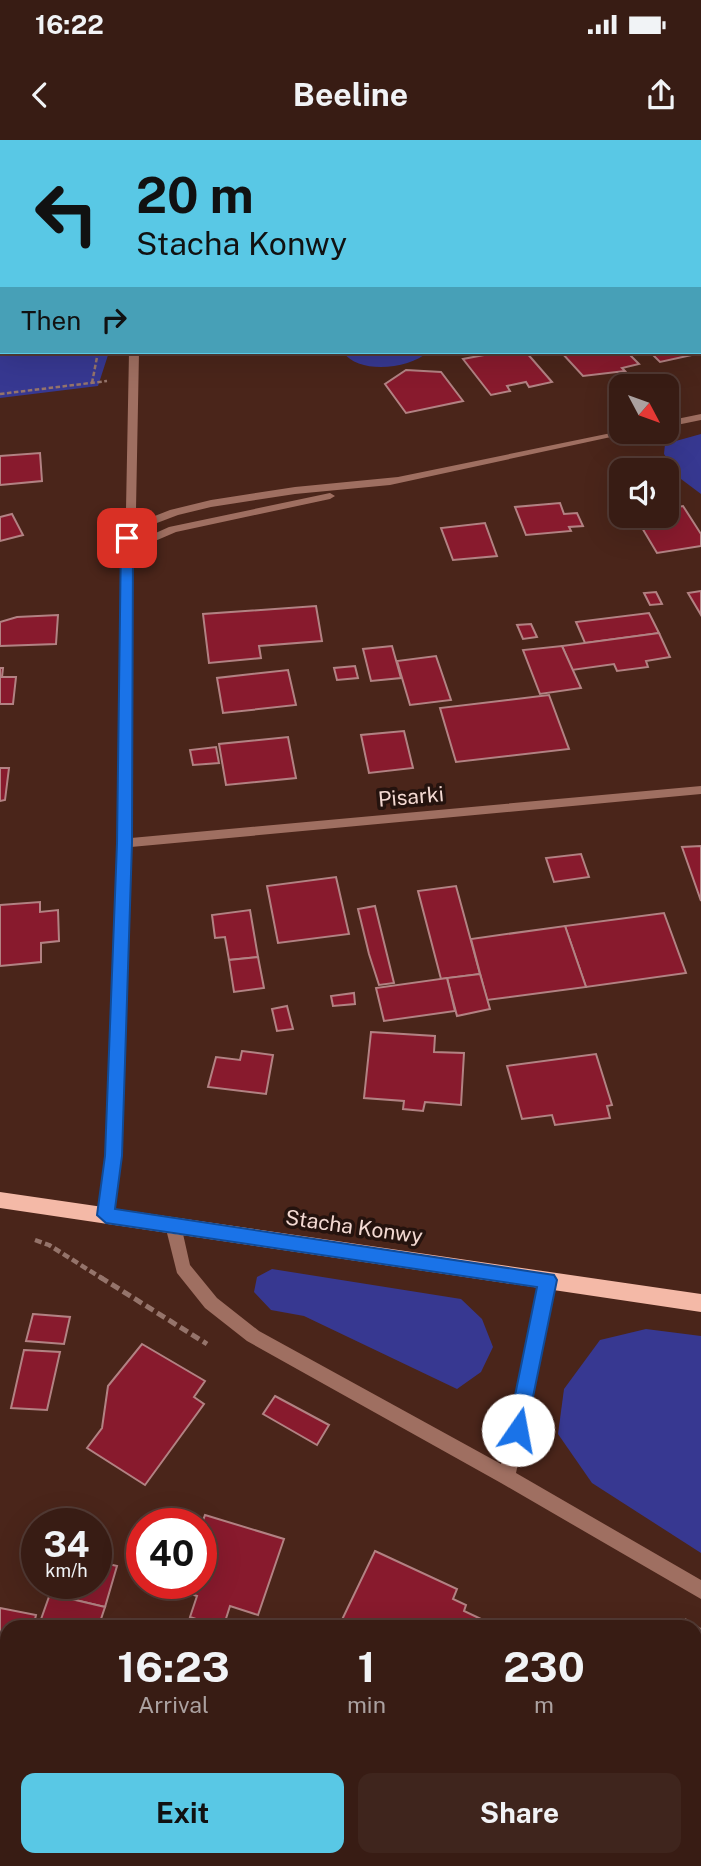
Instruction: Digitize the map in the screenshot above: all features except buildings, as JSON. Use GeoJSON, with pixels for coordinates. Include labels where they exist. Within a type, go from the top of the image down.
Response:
{"type":"FeatureCollection","features":[{"type":"Feature","properties":{"kind":"main road","name":"Stacha Konwy"},"geometry":{"type":"LineString","coordinates":[[0,1200],[701,1303]]}},
{"type":"Feature","properties":{"kind":"street"},"geometry":{"type":"LineString","coordinates":[[134,354],[131,509],[139,525],[157,535]]}},
{"type":"Feature","properties":{"kind":"street"},"geometry":{"type":"LineString","coordinates":[[679,422],[701,417]]}},
{"type":"Feature","properties":{"kind":"street"},"geometry":{"type":"LineString","coordinates":[[127,564],[144,542],[157,535],[397,480],[609,436]]}},
{"type":"Feature","properties":{"kind":"street"},"geometry":{"type":"LineString","coordinates":[[106,1215],[113,1156],[125,843],[127,538],[139,525],[163,515],[226,501],[397,480]]}},
{"type":"Feature","properties":{"kind":"street","name":"Pisarki"},"geometry":{"type":"LineString","coordinates":[[125,843],[701,790]]}},
{"type":"Feature","properties":{"kind":"street"},"geometry":{"type":"LineString","coordinates":[[173,1225],[183,1268],[211,1303],[253,1336],[508,1477],[701,1590]]}},
{"type":"Feature","properties":{"kind":"street"},"geometry":{"type":"LineString","coordinates":[[508,1477],[548,1280]]}},
{"type":"Feature","properties":{"kind":"path"},"geometry":{"type":"LineString","coordinates":[[92,383],[98,354]]}},
{"type":"Feature","properties":{"kind":"path"},"geometry":{"type":"LineString","coordinates":[[0,394],[135,378]]}},
{"type":"Feature","properties":{"kind":"shaded area"},"geometry":{"type":"Polygon","coordinates":[[[0,354],[108,354],[98,386],[0,398],[0,354]]]}},
{"type":"Feature","properties":{"kind":"shaded area"},"geometry":{"type":"Polygon","coordinates":[[[345,354],[425,354],[397,366],[384,367],[372,367],[350,359],[345,354]]]}},
{"type":"Feature","properties":{"kind":"shaded area"},"geometry":{"type":"Polygon","coordinates":[[[701,434],[701,494],[679,476],[679,458],[667,458],[664,454],[665,444],[679,444],[679,440],[701,434]]]}},
{"type":"Feature","properties":{"kind":"shaded area"},"geometry":{"type":"Polygon","coordinates":[[[272,1269],[461,1299],[482,1319],[493,1347],[481,1372],[457,1389],[304,1316],[271,1310],[254,1292],[257,1277],[272,1269]]]}},
{"type":"Feature","properties":{"kind":"shaded area"},"geometry":{"type":"Polygon","coordinates":[[[646,1329],[701,1336],[701,1553],[592,1483],[558,1434],[564,1389],[600,1340],[646,1329]]]}},
{"type":"Feature","properties":{"kind":"route"},"geometry":{"type":"LineString","coordinates":[[127,538],[125,843],[113,1156],[106,1215],[548,1280],[544,1312],[518,1430]]}}]}
